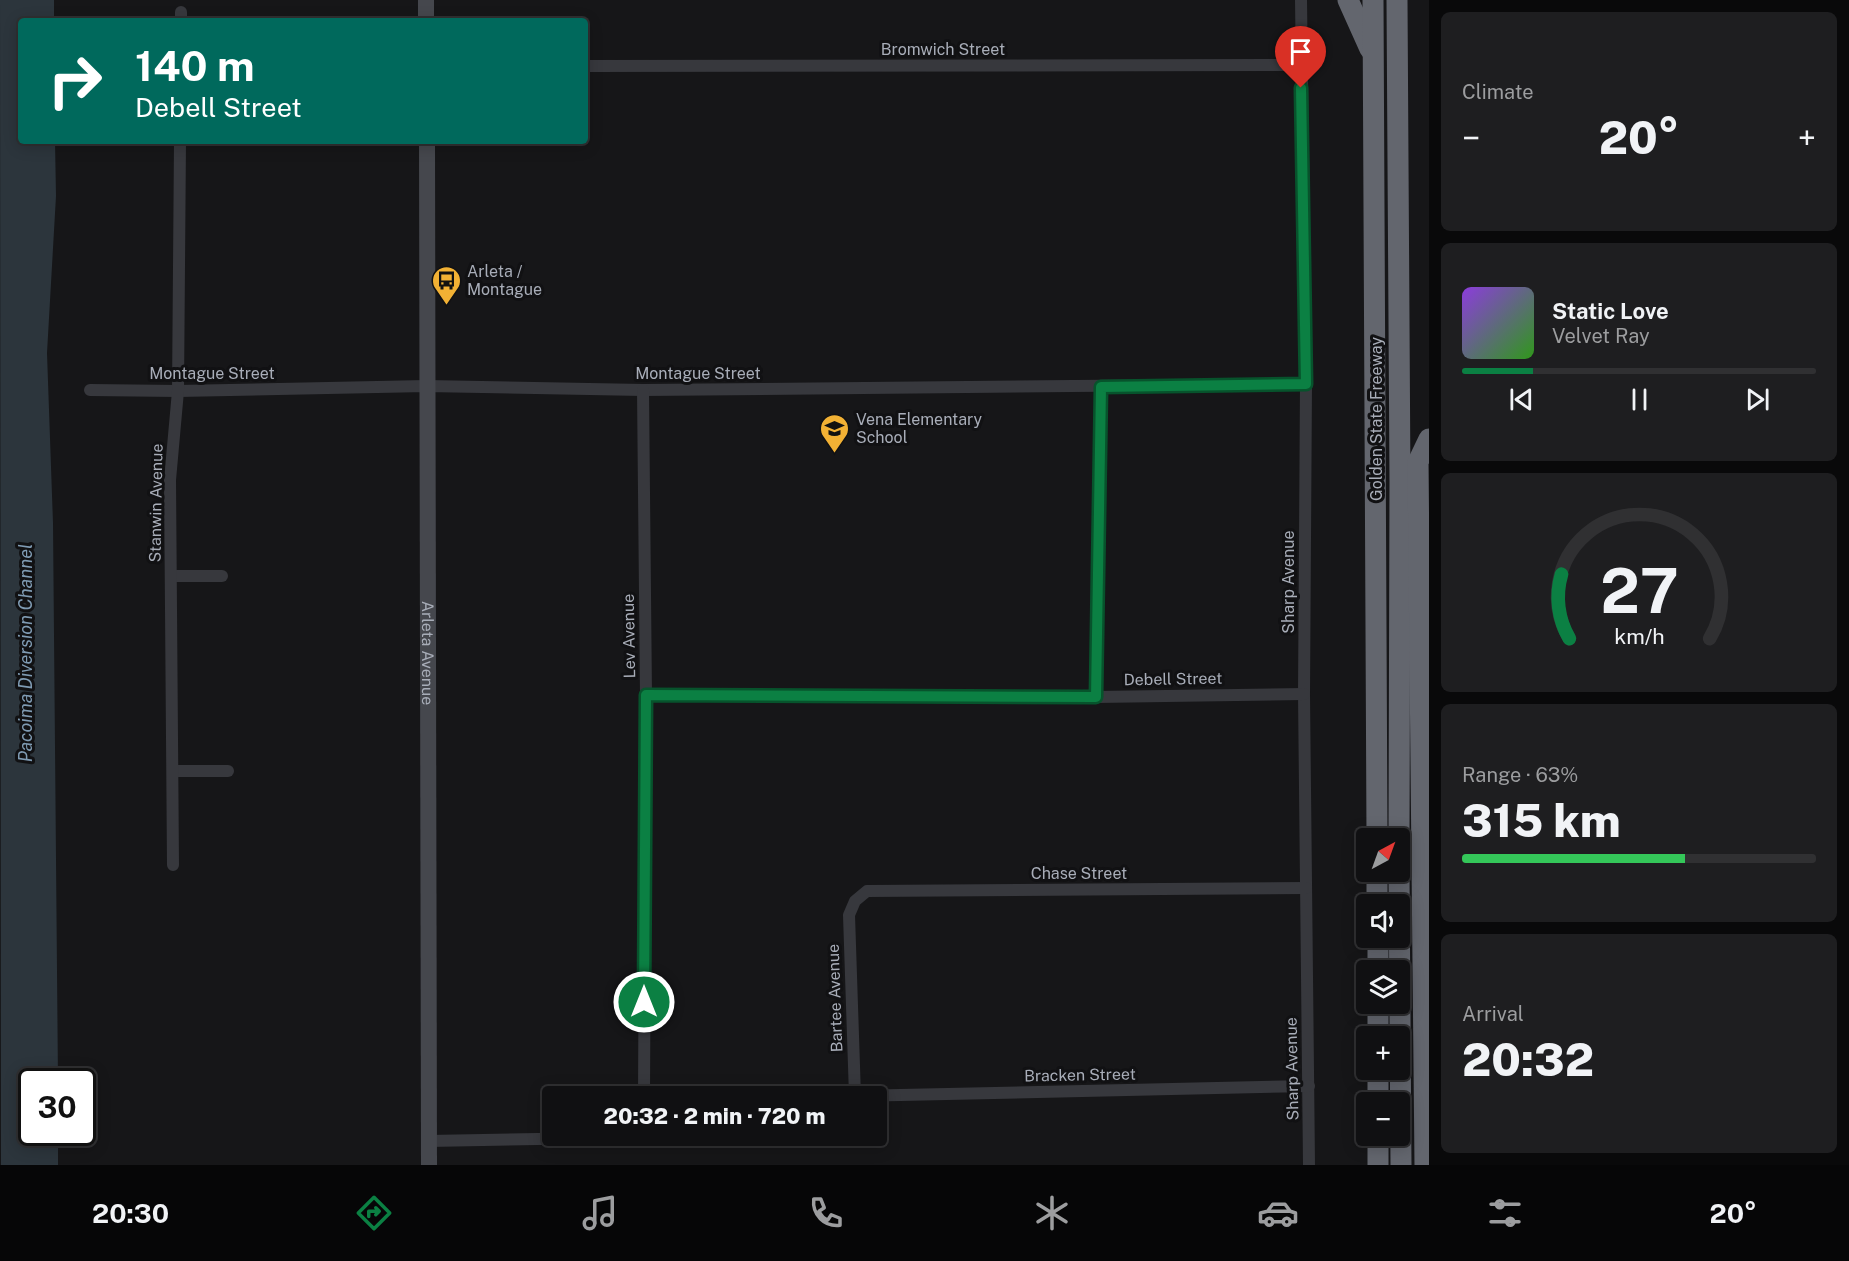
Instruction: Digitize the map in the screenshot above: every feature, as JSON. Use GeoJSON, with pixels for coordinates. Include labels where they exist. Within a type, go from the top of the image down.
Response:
{"type":"FeatureCollection","features":[{"type":"Feature","properties":{"kind":"highway"},"geometry":{"type":"LineString","coordinates":[[1348,0],[1374,56]]}},
{"type":"Feature","properties":{"kind":"highway","name":"Golden State Freeway"},"geometry":{"type":"LineString","coordinates":[[1373,0],[1377,828]]}},
{"type":"Feature","properties":{"kind":"highway"},"geometry":{"type":"LineString","coordinates":[[1397,0],[1400,470],[1399,828]]}},
{"type":"Feature","properties":{"kind":"highway"},"geometry":{"type":"LineString","coordinates":[[1425,1165],[1418,462],[1429,439]]}},
{"type":"Feature","properties":{"kind":"highway"},"geometry":{"type":"LineString","coordinates":[[1399,882],[1401,1165]]}},
{"type":"Feature","properties":{"kind":"highway"},"geometry":{"type":"LineString","coordinates":[[1378,1146],[1378,1165]]}},
{"type":"Feature","properties":{"kind":"main road"},"geometry":{"type":"LineString","coordinates":[[426,0],[426,18]]}},
{"type":"Feature","properties":{"kind":"main road","name":"Arleta Avenue"},"geometry":{"type":"LineString","coordinates":[[427,144],[429,1165]]}},
{"type":"Feature","properties":{"kind":"street","name":"Sharp Avenue"},"geometry":{"type":"LineString","coordinates":[[1301,0],[1306,384],[1304,694],[1309,1165]]}},
{"type":"Feature","properties":{"kind":"street","name":"Bromwich Street"},"geometry":{"type":"LineString","coordinates":[[588,66],[1301,65]]}},
{"type":"Feature","properties":{"kind":"street","name":"Stanwin Avenue"},"geometry":{"type":"LineString","coordinates":[[173,865],[170,480],[178,391],[180,144]]}},
{"type":"Feature","properties":{"kind":"street","name":"Montague Street"},"geometry":{"type":"LineString","coordinates":[[90,390],[178,391],[426,386],[643,390],[1306,384]]}},
{"type":"Feature","properties":{"kind":"street"},"geometry":{"type":"LineString","coordinates":[[1096,697],[1101,387]]}},
{"type":"Feature","properties":{"kind":"street","name":"Lev Avenue"},"geometry":{"type":"LineString","coordinates":[[643,390],[646,695],[644,1086]]}},
{"type":"Feature","properties":{"kind":"street"},"geometry":{"type":"LineString","coordinates":[[172,576],[222,576]]}},
{"type":"Feature","properties":{"kind":"street","name":"Debell Street"},"geometry":{"type":"LineString","coordinates":[[646,695],[1096,697],[1304,694]]}},
{"type":"Feature","properties":{"kind":"street"},"geometry":{"type":"LineString","coordinates":[[174,771],[228,771]]}},
{"type":"Feature","properties":{"kind":"street","name":"Chase Street"},"geometry":{"type":"LineString","coordinates":[[855,901],[867,891],[1306,888]]}},
{"type":"Feature","properties":{"kind":"street","name":"Bartee Avenue"},"geometry":{"type":"LineString","coordinates":[[854,1086],[849,915],[855,901]]}},
{"type":"Feature","properties":{"kind":"street","name":"Bracken Street"},"geometry":{"type":"LineString","coordinates":[[887,1095],[1309,1086]]}},
{"type":"Feature","properties":{"kind":"street"},"geometry":{"type":"LineString","coordinates":[[428,1141],[542,1139]]}},
{"type":"Feature","properties":{"kind":"water","name":"Pacoima Diversion Channel"},"geometry":{"type":"Polygon","coordinates":[[[0,0],[54,0],[54,18],[18,18],[18,144],[55,144],[56,196],[47,353],[53,523],[58,1068],[18,1068],[18,1146],[58,1146],[58,1165],[1,1165],[0,0]]]}},
{"type":"Feature","properties":{"kind":"place","name":"Arleta / Montague"},"geometry":{"type":"Point","coordinates":[446,306]}},
{"type":"Feature","properties":{"kind":"place","name":"Vena Elementary School"},"geometry":{"type":"Point","coordinates":[835,454]}},
{"type":"Feature","properties":{"kind":"route"},"geometry":{"type":"LineString","coordinates":[[644,1002],[646,695],[1096,697],[1101,387],[1306,384],[1301,88]]}}]}
